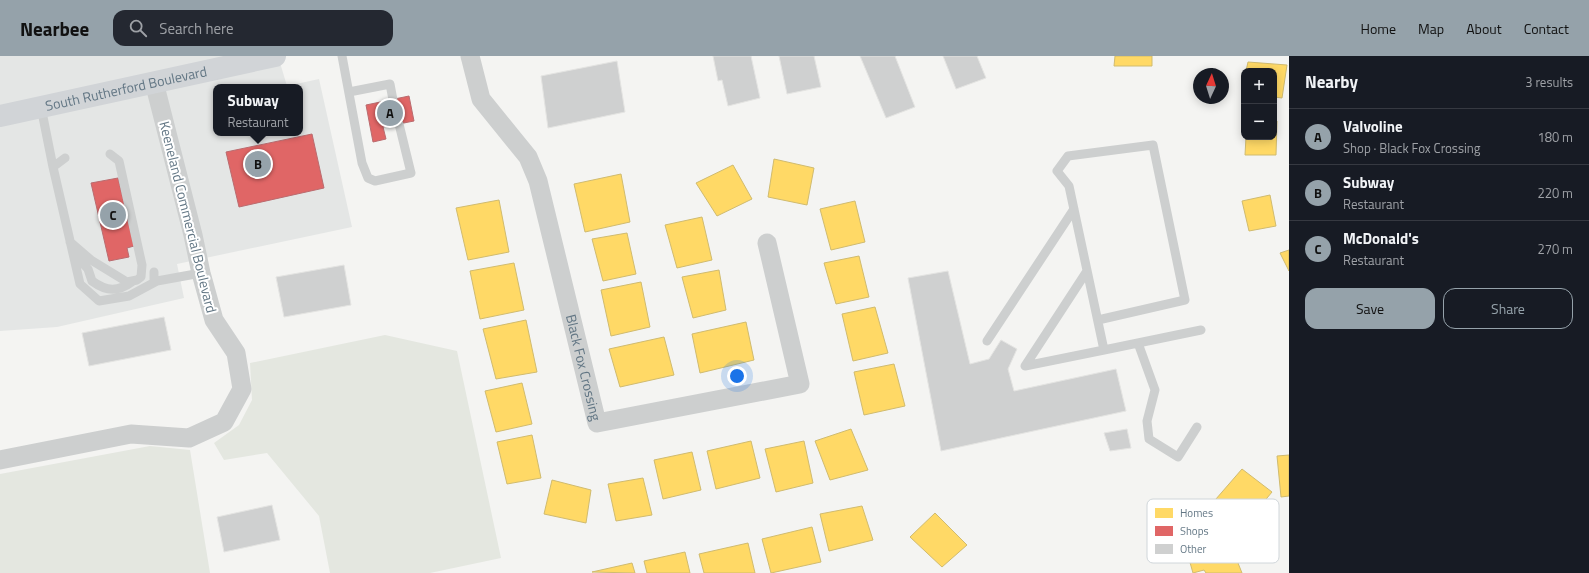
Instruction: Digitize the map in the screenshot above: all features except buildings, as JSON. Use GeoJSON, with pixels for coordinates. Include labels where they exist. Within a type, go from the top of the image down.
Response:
{"type":"FeatureCollection","features":[{"type":"Feature","properties":{"kind":"highway","name":"South Rutherford Boulevard"},"geometry":{"type":"LineString","coordinates":[[0,116],[275,56]]}},
{"type":"Feature","properties":{"kind":"street","name":"Black Fox Crossing"},"geometry":{"type":"LineString","coordinates":[[470,56],[481,99],[528,157],[538,181],[596,423],[800,384],[768,243]]}},
{"type":"Feature","properties":{"kind":"street","name":"Keeneland Commercial Boulevard"},"geometry":{"type":"LineString","coordinates":[[0,460],[131,434],[189,438],[224,422],[242,389],[236,353],[214,320],[154,82]]}},
{"type":"Feature","properties":{"kind":"lane"},"geometry":{"type":"LineString","coordinates":[[342,56],[362,163],[368,178],[376,181],[411,173],[399,124]]}},
{"type":"Feature","properties":{"kind":"lane"},"geometry":{"type":"LineString","coordinates":[[349,92],[390,84],[393,100]]}},
{"type":"Feature","properties":{"kind":"lane"},"geometry":{"type":"LineString","coordinates":[[41,107],[80,284],[99,301],[129,296],[157,280],[201,273]]}},
{"type":"Feature","properties":{"kind":"lane"},"geometry":{"type":"LineString","coordinates":[[1098,320],[1185,300],[1153,145],[1068,156],[1057,171],[1069,186],[1104,350]]}},
{"type":"Feature","properties":{"kind":"lane"},"geometry":{"type":"LineString","coordinates":[[71,247],[88,269],[92,282],[100,288],[116,290],[125,287],[141,276],[142,265],[119,162],[110,154]]}},
{"type":"Feature","properties":{"kind":"lane"},"geometry":{"type":"LineString","coordinates":[[53,167],[65,158]]}},
{"type":"Feature","properties":{"kind":"lane"},"geometry":{"type":"LineString","coordinates":[[987,342],[1074,208]]}},
{"type":"Feature","properties":{"kind":"lane"},"geometry":{"type":"LineString","coordinates":[[71,247],[127,282],[133,281]]}},
{"type":"Feature","properties":{"kind":"lane"},"geometry":{"type":"LineString","coordinates":[[154,272],[154,282]]}},
{"type":"Feature","properties":{"kind":"lane"},"geometry":{"type":"LineString","coordinates":[[1087,272],[1025,366],[1201,330]]}},
{"type":"Feature","properties":{"kind":"lane"},"geometry":{"type":"LineString","coordinates":[[1138,343],[1155,390],[1147,422],[1149,440],[1178,456],[1197,427]]}},
{"type":"Feature","properties":{"kind":"shaded area"},"geometry":{"type":"Polygon","coordinates":[[[0,56],[278,56],[286,84],[213,84],[213,136],[303,136],[303,84],[296,84],[319,79],[352,227],[177,264],[184,298],[57,327],[0,331],[0,56]]]}},
{"type":"Feature","properties":{"kind":"shaded area"},"geometry":{"type":"Polygon","coordinates":[[[385,335],[457,351],[501,558],[430,573],[330,573],[319,516],[267,453],[224,460],[214,443],[239,425],[252,400],[250,363],[385,335]]]}},
{"type":"Feature","properties":{"kind":"shaded area"},"geometry":{"type":"Polygon","coordinates":[[[150,446],[190,450],[210,573],[0,573],[0,474],[150,446]]]}},
{"type":"Feature","properties":{"kind":"place","name":"Valvoline"},"geometry":{"type":"Point","coordinates":[390,113]}},
{"type":"Feature","properties":{"kind":"place","name":"Subway"},"geometry":{"type":"Point","coordinates":[258,164]}},
{"type":"Feature","properties":{"kind":"place","name":"McDonald's"},"geometry":{"type":"Point","coordinates":[113,215]}}]}
